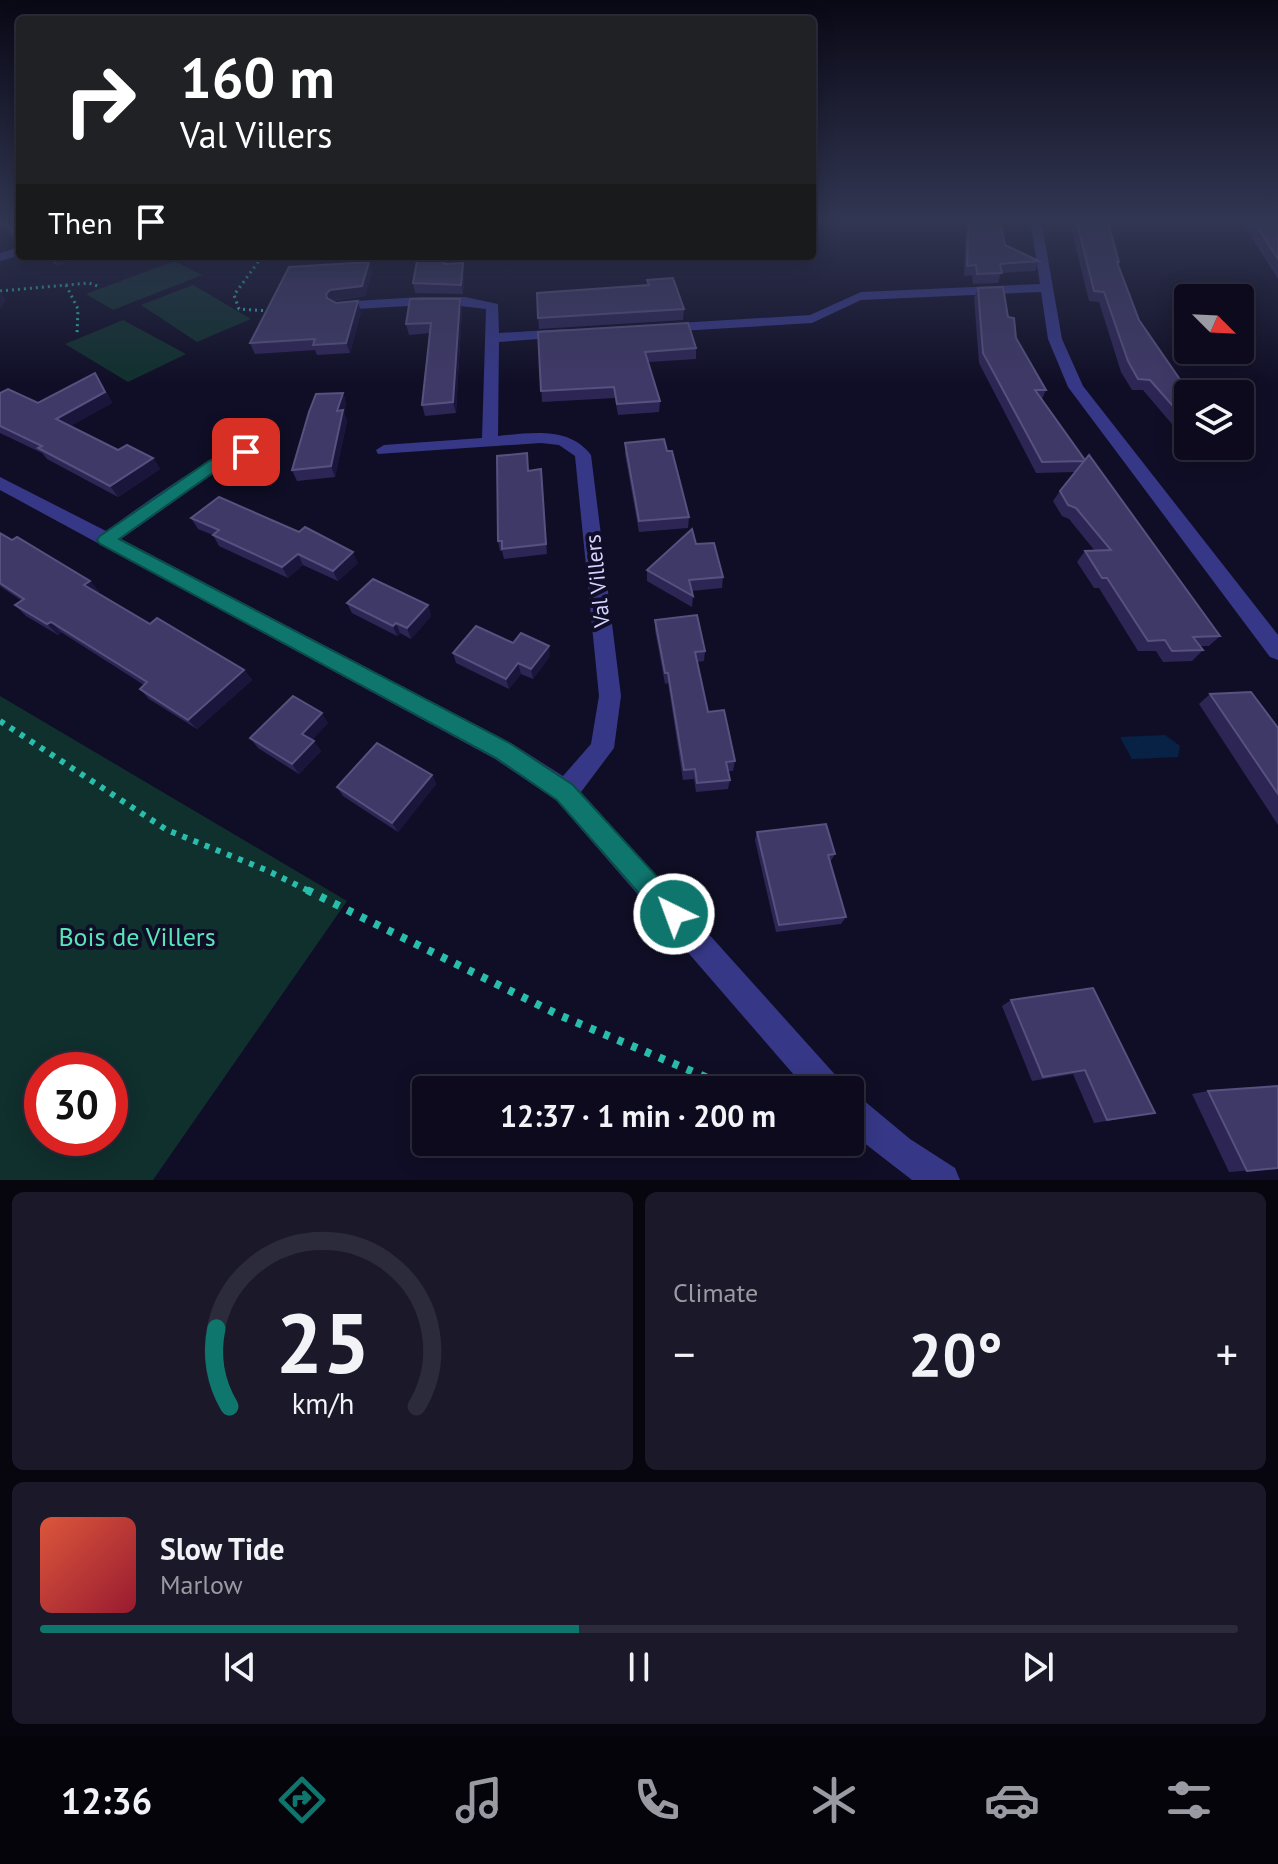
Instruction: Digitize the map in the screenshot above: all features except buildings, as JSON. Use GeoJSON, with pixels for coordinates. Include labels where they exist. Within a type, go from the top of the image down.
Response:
{"type":"FeatureCollection","features":[{"type":"Feature","properties":{"kind":"street"},"geometry":{"type":"LineString","coordinates":[[1043,274],[1055,339],[1076,387],[1278,651]]}},
{"type":"Feature","properties":{"kind":"street"},"geometry":{"type":"LineString","coordinates":[[653,328],[812,319],[831,313],[843,300],[861,296],[1045,288]]}},
{"type":"Feature","properties":{"kind":"street"},"geometry":{"type":"LineString","coordinates":[[339,306],[479,300],[493,307],[490,442]]}},
{"type":"Feature","properties":{"kind":"street"},"geometry":{"type":"LineString","coordinates":[[494,338],[574,333]]}},
{"type":"Feature","properties":{"kind":"street","name":"Val Villers"},"geometry":{"type":"LineString","coordinates":[[384,450],[563,440],[577,446],[583,455],[610,696],[602,748],[565,792]]}},
{"type":"Feature","properties":{"kind":"street"},"geometry":{"type":"LineString","coordinates":[[106,540],[214,465],[246,452]]}},
{"type":"Feature","properties":{"kind":"street"},"geometry":{"type":"LineString","coordinates":[[0,483],[503,751],[565,792],[816,1076]]}},
{"type":"Feature","properties":{"kind":"street"},"geometry":{"type":"LineString","coordinates":[[864,1123],[898,1151],[943,1180]]}},
{"type":"Feature","properties":{"kind":"path"},"geometry":{"type":"LineString","coordinates":[[249,274],[234,295],[239,309],[280,310]]}},
{"type":"Feature","properties":{"kind":"path"},"geometry":{"type":"LineString","coordinates":[[0,291],[89,283],[100,287]]}},
{"type":"Feature","properties":{"kind":"path"},"geometry":{"type":"LineString","coordinates":[[66,285],[78,309],[77,335]]}},
{"type":"Feature","properties":{"kind":"path"},"geometry":{"type":"LineString","coordinates":[[0,721],[167,830],[266,870],[559,1015],[703,1076]]}},
{"type":"Feature","properties":{"kind":"green space"},"geometry":{"type":"Polygon","coordinates":[[[139,274],[202,275],[113,310],[86,294],[139,274]]]}},
{"type":"Feature","properties":{"kind":"green space"},"geometry":{"type":"Polygon","coordinates":[[[193,285],[251,319],[197,342],[141,305],[193,285]]]}},
{"type":"Feature","properties":{"kind":"green space"},"geometry":{"type":"Polygon","coordinates":[[[123,320],[186,354],[128,382],[65,344],[123,320]]]}},
{"type":"Feature","properties":{"kind":"green space","name":"Bois de Villers"},"geometry":{"type":"Polygon","coordinates":[[[0,696],[347,901],[153,1180],[0,1180],[0,696]]]}},
{"type":"Feature","properties":{"kind":"water"},"geometry":{"type":"Polygon","coordinates":[[[1165,735],[1180,746],[1178,757],[1132,759],[1120,737],[1165,735]]]}},
{"type":"Feature","properties":{"kind":"route"},"geometry":{"type":"LineString","coordinates":[[246,452],[214,465],[106,540],[503,751],[565,792],[674,914]]}}]}
